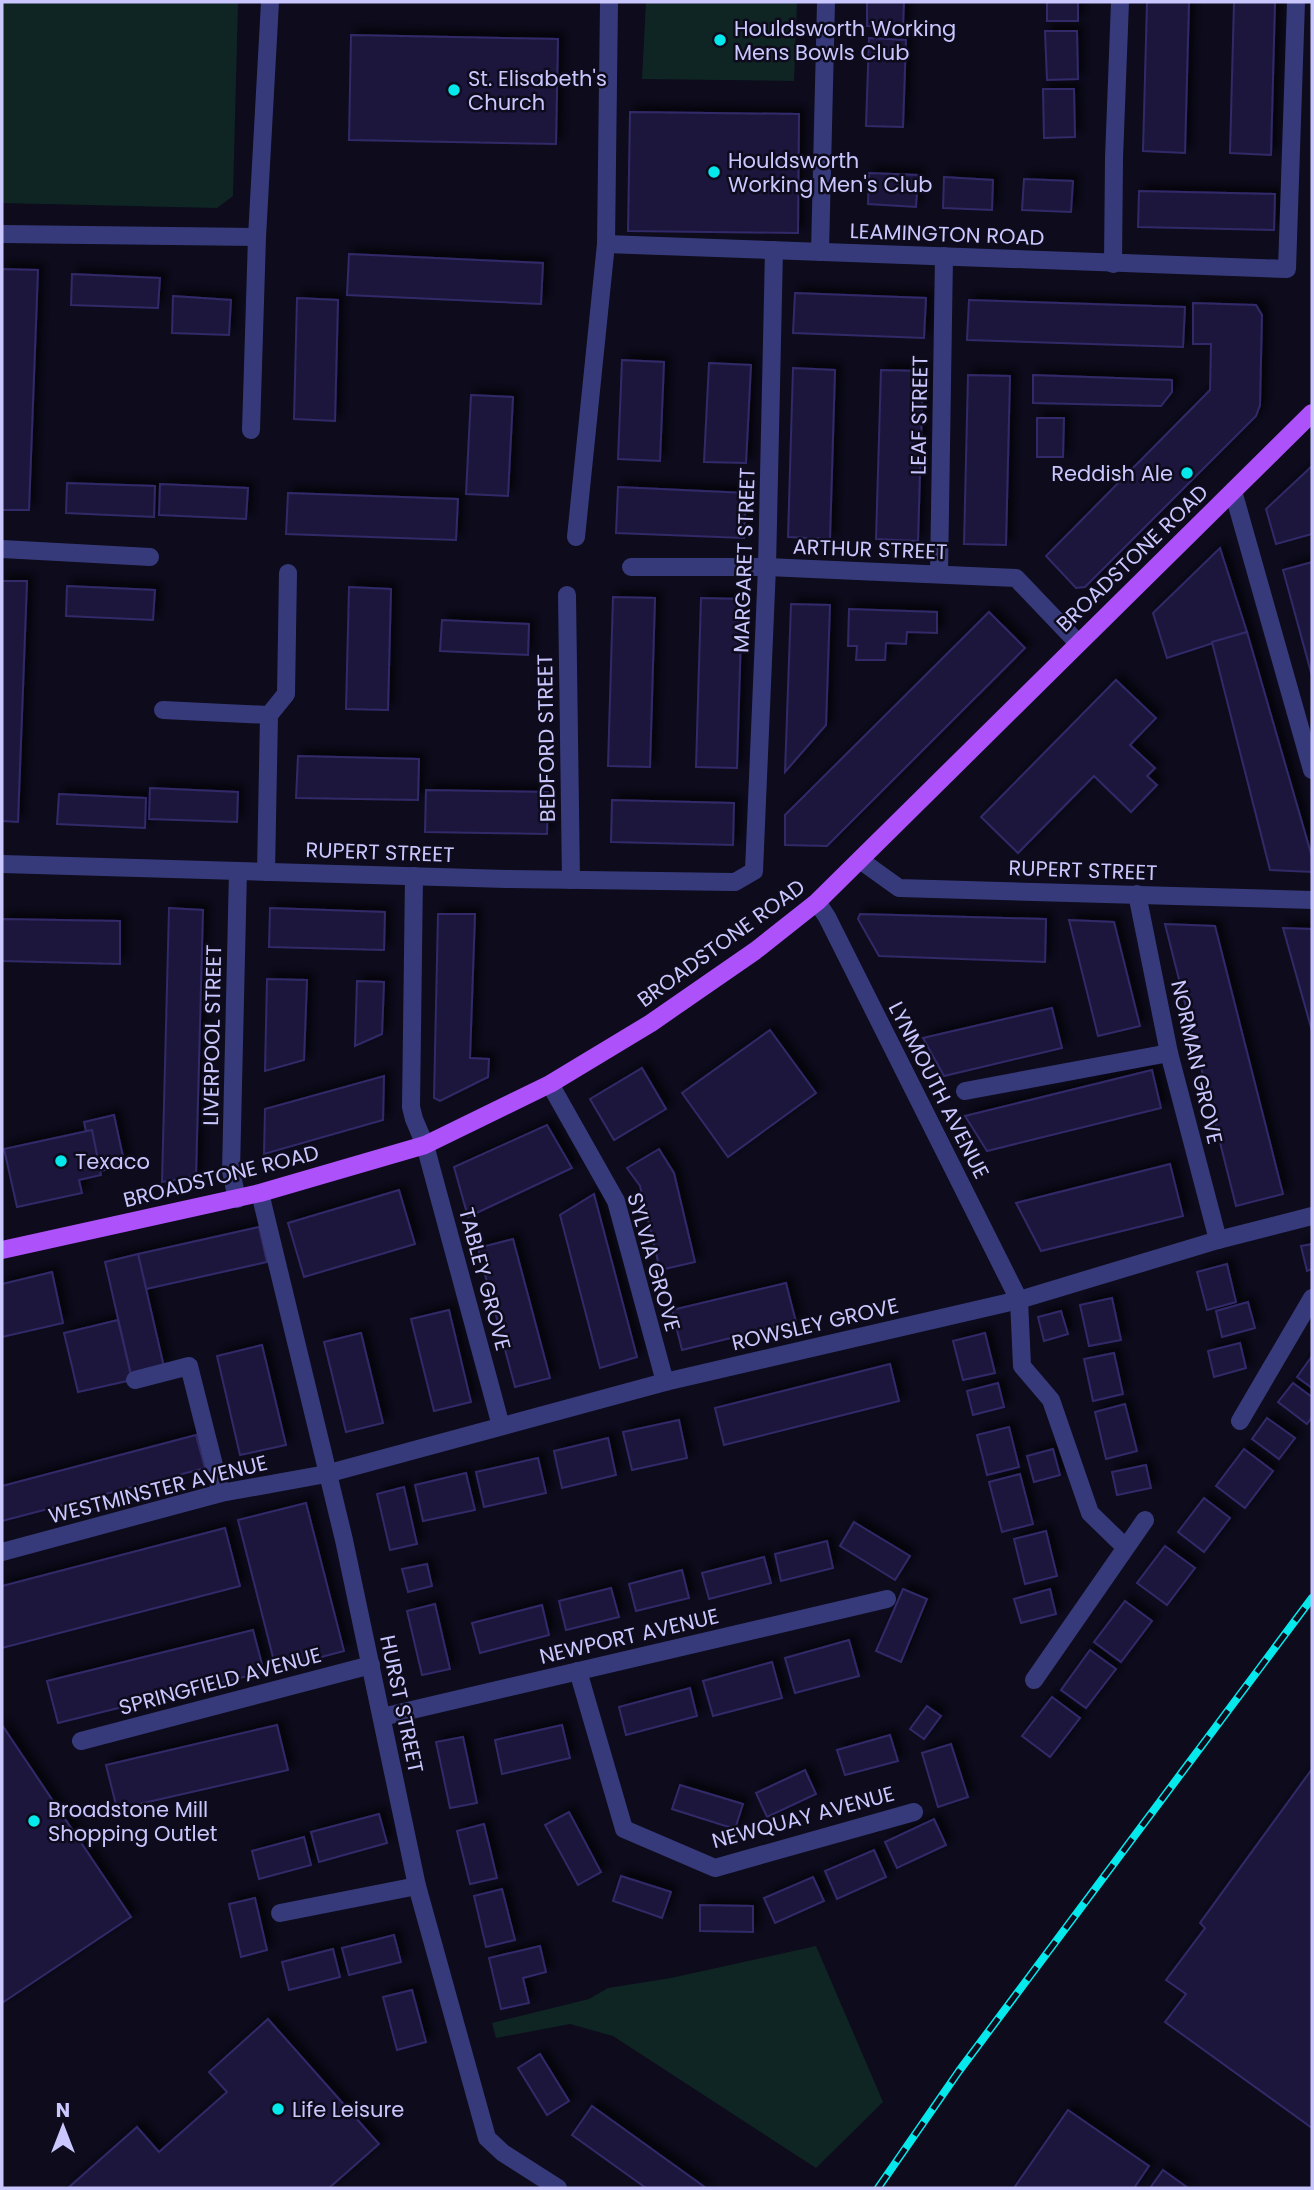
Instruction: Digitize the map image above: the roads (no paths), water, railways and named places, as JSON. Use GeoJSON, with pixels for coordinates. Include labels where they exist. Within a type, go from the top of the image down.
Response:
{"type":"FeatureCollection","features":[{"type":"Feature","properties":{"kind":"main road","name":"BROADSTONE ROAD"},"geometry":{"type":"LineString","coordinates":[[2,1250],[237,1199],[425,1145],[550,1084],[662,1016],[755,951],[817,902],[1312,413]]}},
{"type":"Feature","properties":{"kind":"street"},"geometry":{"type":"LineString","coordinates":[[251,430],[257,237],[270,2]]}},
{"type":"Feature","properties":{"kind":"street"},"geometry":{"type":"LineString","coordinates":[[576,537],[606,244],[609,2]]}},
{"type":"Feature","properties":{"kind":"street"},"geometry":{"type":"LineString","coordinates":[[820,252],[826,2]]}},
{"type":"Feature","properties":{"kind":"street"},"geometry":{"type":"LineString","coordinates":[[1113,264],[1120,2]]}},
{"type":"Feature","properties":{"kind":"street","name":"LEAMINGTON ROAD"},"geometry":{"type":"LineString","coordinates":[[606,244],[1287,269],[1296,2]]}},
{"type":"Feature","properties":{"kind":"street"},"geometry":{"type":"LineString","coordinates":[[2,234],[257,237]]}},
{"type":"Feature","properties":{"kind":"street","name":"MARGARET STREET"},"geometry":{"type":"LineString","coordinates":[[754,871],[767,567],[774,250]]}},
{"type":"Feature","properties":{"kind":"street","name":"LEAF STREET"},"geometry":{"type":"LineString","coordinates":[[939,574],[944,256]]}},
{"type":"Feature","properties":{"kind":"street"},"geometry":{"type":"LineString","coordinates":[[1233,491],[1312,770]]}},
{"type":"Feature","properties":{"kind":"street"},"geometry":{"type":"LineString","coordinates":[[2,549],[150,557]]}},
{"type":"Feature","properties":{"kind":"street","name":"ARTHUR STREET"},"geometry":{"type":"LineString","coordinates":[[631,567],[767,567],[1016,578],[1078,643]]}},
{"type":"Feature","properties":{"kind":"street"},"geometry":{"type":"LineString","coordinates":[[266,872],[269,715],[286,694],[288,573]]}},
{"type":"Feature","properties":{"kind":"street","name":"BEDFORD STREET"},"geometry":{"type":"LineString","coordinates":[[567,595],[571,880]]}},
{"type":"Feature","properties":{"kind":"street"},"geometry":{"type":"LineString","coordinates":[[163,710],[269,715]]}},
{"type":"Feature","properties":{"kind":"street","name":"RUPERT STREET"},"geometry":{"type":"LineString","coordinates":[[860,860],[899,888],[1312,900]]}},
{"type":"Feature","properties":{"kind":"street","name":"RUPERT STREET"},"geometry":{"type":"LineString","coordinates":[[2,864],[736,882],[754,871]]}},
{"type":"Feature","properties":{"kind":"street","name":"LIVERPOOL STREET"},"geometry":{"type":"LineString","coordinates":[[237,1199],[231,1171],[238,871]]}},
{"type":"Feature","properties":{"kind":"street","name":"TABLEY GROVE"},"geometry":{"type":"LineString","coordinates":[[414,876],[411,1107],[425,1145],[501,1426]]}},
{"type":"Feature","properties":{"kind":"street","name":"NORMAN GROVE"},"geometry":{"type":"LineString","coordinates":[[1137,894],[1169,1053],[1217,1240]]}},
{"type":"Feature","properties":{"kind":"street","name":"LYNMOUTH AVENUE"},"geometry":{"type":"LineString","coordinates":[[817,902],[827,917],[1019,1300]]}},
{"type":"Feature","properties":{"kind":"street"},"geometry":{"type":"LineString","coordinates":[[965,1091],[1169,1053]]}},
{"type":"Feature","properties":{"kind":"street","name":"SYLVIA GROVE"},"geometry":{"type":"LineString","coordinates":[[550,1084],[616,1201],[665,1382]]}},
{"type":"Feature","properties":{"kind":"street","name":"HURST STREET"},"geometry":{"type":"LineString","coordinates":[[260,1193],[344,1540],[417,1886],[487,2138],[503,2153],[558,2188]]}},
{"type":"Feature","properties":{"kind":"street","name":"ROWSLEY GROVE"},"geometry":{"type":"LineString","coordinates":[[326,1474],[665,1382],[1019,1300],[1217,1240],[1312,1216]]}},
{"type":"Feature","properties":{"kind":"street"},"geometry":{"type":"LineString","coordinates":[[1240,1421],[1312,1298]]}},
{"type":"Feature","properties":{"kind":"street"},"geometry":{"type":"LineString","coordinates":[[1019,1300],[1022,1366],[1051,1400],[1090,1513],[1125,1547]]}},
{"type":"Feature","properties":{"kind":"street"},"geometry":{"type":"LineString","coordinates":[[135,1380],[189,1366],[221,1493]]}},
{"type":"Feature","properties":{"kind":"street","name":"WESTMINSTER AVENUE"},"geometry":{"type":"LineString","coordinates":[[2,1552],[221,1493],[326,1474]]}},
{"type":"Feature","properties":{"kind":"street"},"geometry":{"type":"LineString","coordinates":[[1034,1679],[1144,1520]]}},
{"type":"Feature","properties":{"kind":"street","name":"NEWPORT AVENUE"},"geometry":{"type":"LineString","coordinates":[[382,1717],[887,1599]]}},
{"type":"Feature","properties":{"kind":"street","name":"SPRINGFIELD AVENUE"},"geometry":{"type":"LineString","coordinates":[[81,1741],[370,1665]]}},
{"type":"Feature","properties":{"kind":"street","name":"NEWQUAY AVENUE"},"geometry":{"type":"LineString","coordinates":[[578,1671],[624,1829],[715,1868],[914,1812]]}},
{"type":"Feature","properties":{"kind":"street"},"geometry":{"type":"LineString","coordinates":[[280,1913],[417,1886]]}},
{"type":"Feature","properties":{"kind":"railway"},"geometry":{"type":"LineString","coordinates":[[878,2188],[959,2071],[1312,1598]]}},
{"type":"Feature","properties":{"kind":"place","name":"Houldsworth Working Mens Bowls Club"},"geometry":{"type":"Point","coordinates":[720,40]}},
{"type":"Feature","properties":{"kind":"place","name":"St. Elisabeth's Church"},"geometry":{"type":"Point","coordinates":[454,90]}},
{"type":"Feature","properties":{"kind":"place","name":"Houldsworth Working Men's Club"},"geometry":{"type":"Point","coordinates":[714,172]}},
{"type":"Feature","properties":{"kind":"place","name":"Reddish Ale"},"geometry":{"type":"Point","coordinates":[1187,473]}},
{"type":"Feature","properties":{"kind":"place","name":"Texaco"},"geometry":{"type":"Point","coordinates":[61,1161]}},
{"type":"Feature","properties":{"kind":"place","name":"Broadstone Mill Shopping Outlet"},"geometry":{"type":"Point","coordinates":[34,1821]}},
{"type":"Feature","properties":{"kind":"place","name":"Life Leisure"},"geometry":{"type":"Point","coordinates":[278,2109]}}]}
